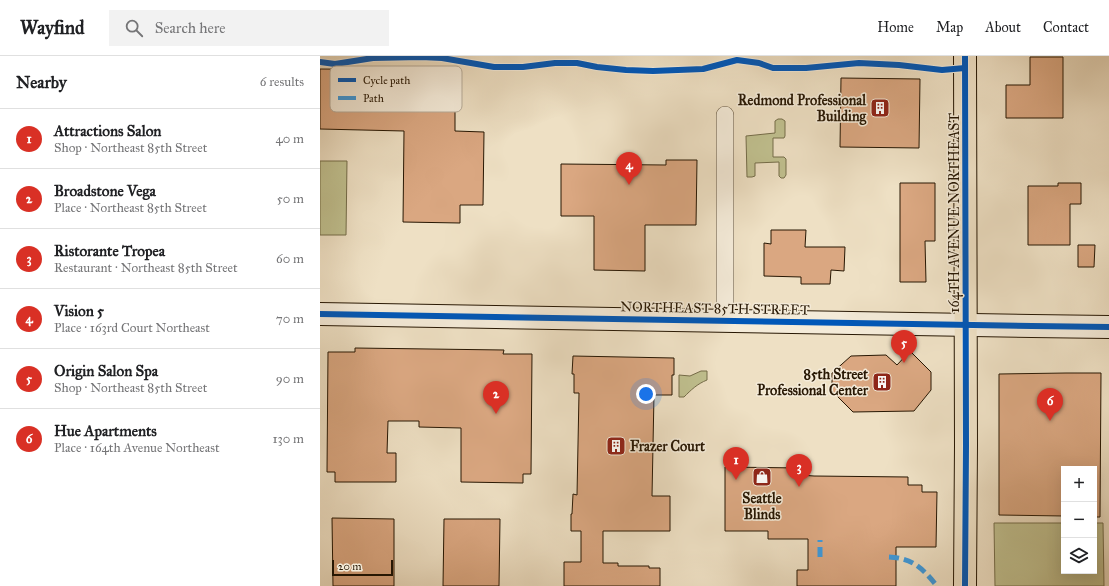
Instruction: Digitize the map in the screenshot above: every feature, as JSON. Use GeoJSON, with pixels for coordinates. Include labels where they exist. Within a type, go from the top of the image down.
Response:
{"type":"FeatureCollection","features":[{"type":"Feature","properties":{"kind":"main road","name":"164TH AVENUE NORTHEAST"},"geometry":{"type":"LineString","coordinates":[[965,56],[965,586]]}},
{"type":"Feature","properties":{"kind":"street"},"geometry":{"type":"LineString","coordinates":[[725,115],[725,321]]}},
{"type":"Feature","properties":{"kind":"street","name":"NORTHEAST 85TH STREET"},"geometry":{"type":"LineString","coordinates":[[320,314],[1109,327]]}},
{"type":"Feature","properties":{"kind":"green space"},"geometry":{"type":"Polygon","coordinates":[[[778,119],[785,121],[785,136],[784,138],[773,138],[773,157],[784,157],[786,159],[786,175],[784,178],[779,176],[779,162],[755,163],[755,176],[747,177],[746,136],[775,133],[775,121],[778,119]]]}},
{"type":"Feature","properties":{"kind":"green space"},"geometry":{"type":"Polygon","coordinates":[[[320,161],[347,161],[346,235],[320,235],[320,161]]]}},
{"type":"Feature","properties":{"kind":"green space"},"geometry":{"type":"Polygon","coordinates":[[[701,371],[707,371],[707,380],[697,385],[684,397],[679,397],[679,375],[690,376],[701,371]]]}},
{"type":"Feature","properties":{"kind":"green space"},"geometry":{"type":"Polygon","coordinates":[[[994,523],[1061,523],[1061,574],[1097,574],[1097,523],[1103,523],[1104,586],[995,586],[994,523]]]}},
{"type":"Feature","properties":{"kind":"building"},"geometry":{"type":"Polygon","coordinates":[[[1030,57],[1063,57],[1063,118],[1006,118],[1006,85],[1030,85],[1030,57]]]}},
{"type":"Feature","properties":{"kind":"building"},"geometry":{"type":"Polygon","coordinates":[[[320,69],[330,69],[330,112],[455,112],[455,131],[484,132],[483,205],[460,205],[460,223],[403,222],[404,131],[320,129],[320,69]]]}},
{"type":"Feature","properties":{"kind":"building","name":"Redmond Professional Building"},"geometry":{"type":"Polygon","coordinates":[[[841,78],[920,79],[919,148],[840,147],[841,78]]]}},
{"type":"Feature","properties":{"kind":"building"},"geometry":{"type":"Polygon","coordinates":[[[666,160],[697,160],[696,225],[645,225],[645,271],[594,270],[594,216],[561,216],[561,164],[666,165],[666,160]]]}},
{"type":"Feature","properties":{"kind":"building"},"geometry":{"type":"Polygon","coordinates":[[[900,183],[935,183],[935,241],[925,241],[926,282],[900,282],[900,183]]]}},
{"type":"Feature","properties":{"kind":"building"},"geometry":{"type":"Polygon","coordinates":[[[1058,183],[1081,183],[1081,204],[1070,204],[1070,245],[1028,245],[1028,186],[1058,186],[1058,183]]]}},
{"type":"Feature","properties":{"kind":"building"},"geometry":{"type":"Polygon","coordinates":[[[771,230],[806,230],[805,247],[845,247],[844,271],[831,270],[830,284],[801,284],[801,277],[764,276],[764,243],[771,244],[771,230]]]}},
{"type":"Feature","properties":{"kind":"building"},"geometry":{"type":"Polygon","coordinates":[[[1078,245],[1095,245],[1094,267],[1078,267],[1078,245]]]}},
{"type":"Feature","properties":{"kind":"building"},"geometry":{"type":"Polygon","coordinates":[[[355,348],[504,350],[503,354],[532,354],[531,474],[523,474],[523,483],[461,482],[461,428],[419,427],[419,421],[388,421],[387,453],[396,453],[396,482],[335,482],[335,472],[327,472],[328,352],[355,352],[355,348]]]}},
{"type":"Feature","properties":{"kind":"building","name":"85th Street Professional Center"},"geometry":{"type":"Polygon","coordinates":[[[910,351],[931,372],[931,390],[914,411],[853,412],[832,391],[832,373],[851,356],[886,355],[897,365],[910,351]]]}},
{"type":"Feature","properties":{"kind":"building","name":"Frazer Court"},"geometry":{"type":"Polygon","coordinates":[[[573,356],[674,358],[672,395],[654,395],[652,496],[670,496],[670,531],[603,531],[603,563],[618,563],[618,566],[649,566],[649,568],[660,568],[660,586],[564,586],[564,562],[581,562],[581,531],[571,531],[573,494],[577,495],[579,393],[574,393],[574,374],[572,374],[573,356]]]}},
{"type":"Feature","properties":{"kind":"building"},"geometry":{"type":"Polygon","coordinates":[[[1101,373],[1100,517],[1097,517],[1097,466],[1061,466],[1061,516],[999,515],[999,374],[1101,373]]]}},
{"type":"Feature","properties":{"kind":"building"},"geometry":{"type":"Polygon","coordinates":[[[725,467],[800,468],[800,475],[814,476],[908,477],[908,485],[922,485],[922,492],[937,492],[936,547],[896,547],[896,586],[797,586],[797,570],[808,570],[808,539],[768,539],[768,531],[725,531],[725,467]]]}},
{"type":"Feature","properties":{"kind":"building"},"geometry":{"type":"Polygon","coordinates":[[[332,518],[394,519],[394,586],[333,586],[332,518]]]}},
{"type":"Feature","properties":{"kind":"building"},"geometry":{"type":"Polygon","coordinates":[[[444,519],[500,519],[499,586],[443,586],[444,519]]]}},
{"type":"Feature","properties":{"kind":"marked path"},"geometry":{"type":"LineString","coordinates":[[820,540],[820,557]]}},
{"type":"Feature","properties":{"kind":"marked path"},"geometry":{"type":"LineString","coordinates":[[889,557],[911,562],[927,574],[937,586]]}},
{"type":"Feature","properties":{"kind":"cycle path"},"geometry":{"type":"LineString","coordinates":[[965,56],[965,586]]}},
{"type":"Feature","properties":{"kind":"cycle path"},"geometry":{"type":"LineString","coordinates":[[320,62],[335,64],[373,58],[421,57],[442,58],[494,67],[523,67],[555,63],[577,63],[597,67],[653,71],[703,69],[737,60],[759,63],[773,68],[806,68],[859,63],[899,65],[942,70],[965,68]]}},
{"type":"Feature","properties":{"kind":"cycle path"},"geometry":{"type":"LineString","coordinates":[[320,314],[1109,327]]}},
{"type":"Feature","properties":{"kind":"place","name":"Redmond Professional Building"},"geometry":{"type":"Point","coordinates":[880,108]}},
{"type":"Feature","properties":{"kind":"place","name":"Vision 5"},"geometry":{"type":"Point","coordinates":[629,185]}},
{"type":"Feature","properties":{"kind":"place","name":"Origin Salon Spa"},"geometry":{"type":"Point","coordinates":[904,363]}},
{"type":"Feature","properties":{"kind":"place","name":"85th Street Professional Center"},"geometry":{"type":"Point","coordinates":[882,382]}},
{"type":"Feature","properties":{"kind":"place","name":"Broadstone Vega"},"geometry":{"type":"Point","coordinates":[496,414]}},
{"type":"Feature","properties":{"kind":"place","name":"Hue Apartments"},"geometry":{"type":"Point","coordinates":[1050,421]}},
{"type":"Feature","properties":{"kind":"place","name":"Frazer Court"},"geometry":{"type":"Point","coordinates":[616,446]}},
{"type":"Feature","properties":{"kind":"place","name":"Seattle Blinds"},"geometry":{"type":"Point","coordinates":[762,477]}},
{"type":"Feature","properties":{"kind":"place","name":"Attractions Salon"},"geometry":{"type":"Point","coordinates":[736,480]}},
{"type":"Feature","properties":{"kind":"place","name":"Ristorante Tropea"},"geometry":{"type":"Point","coordinates":[799,487]}}]}
